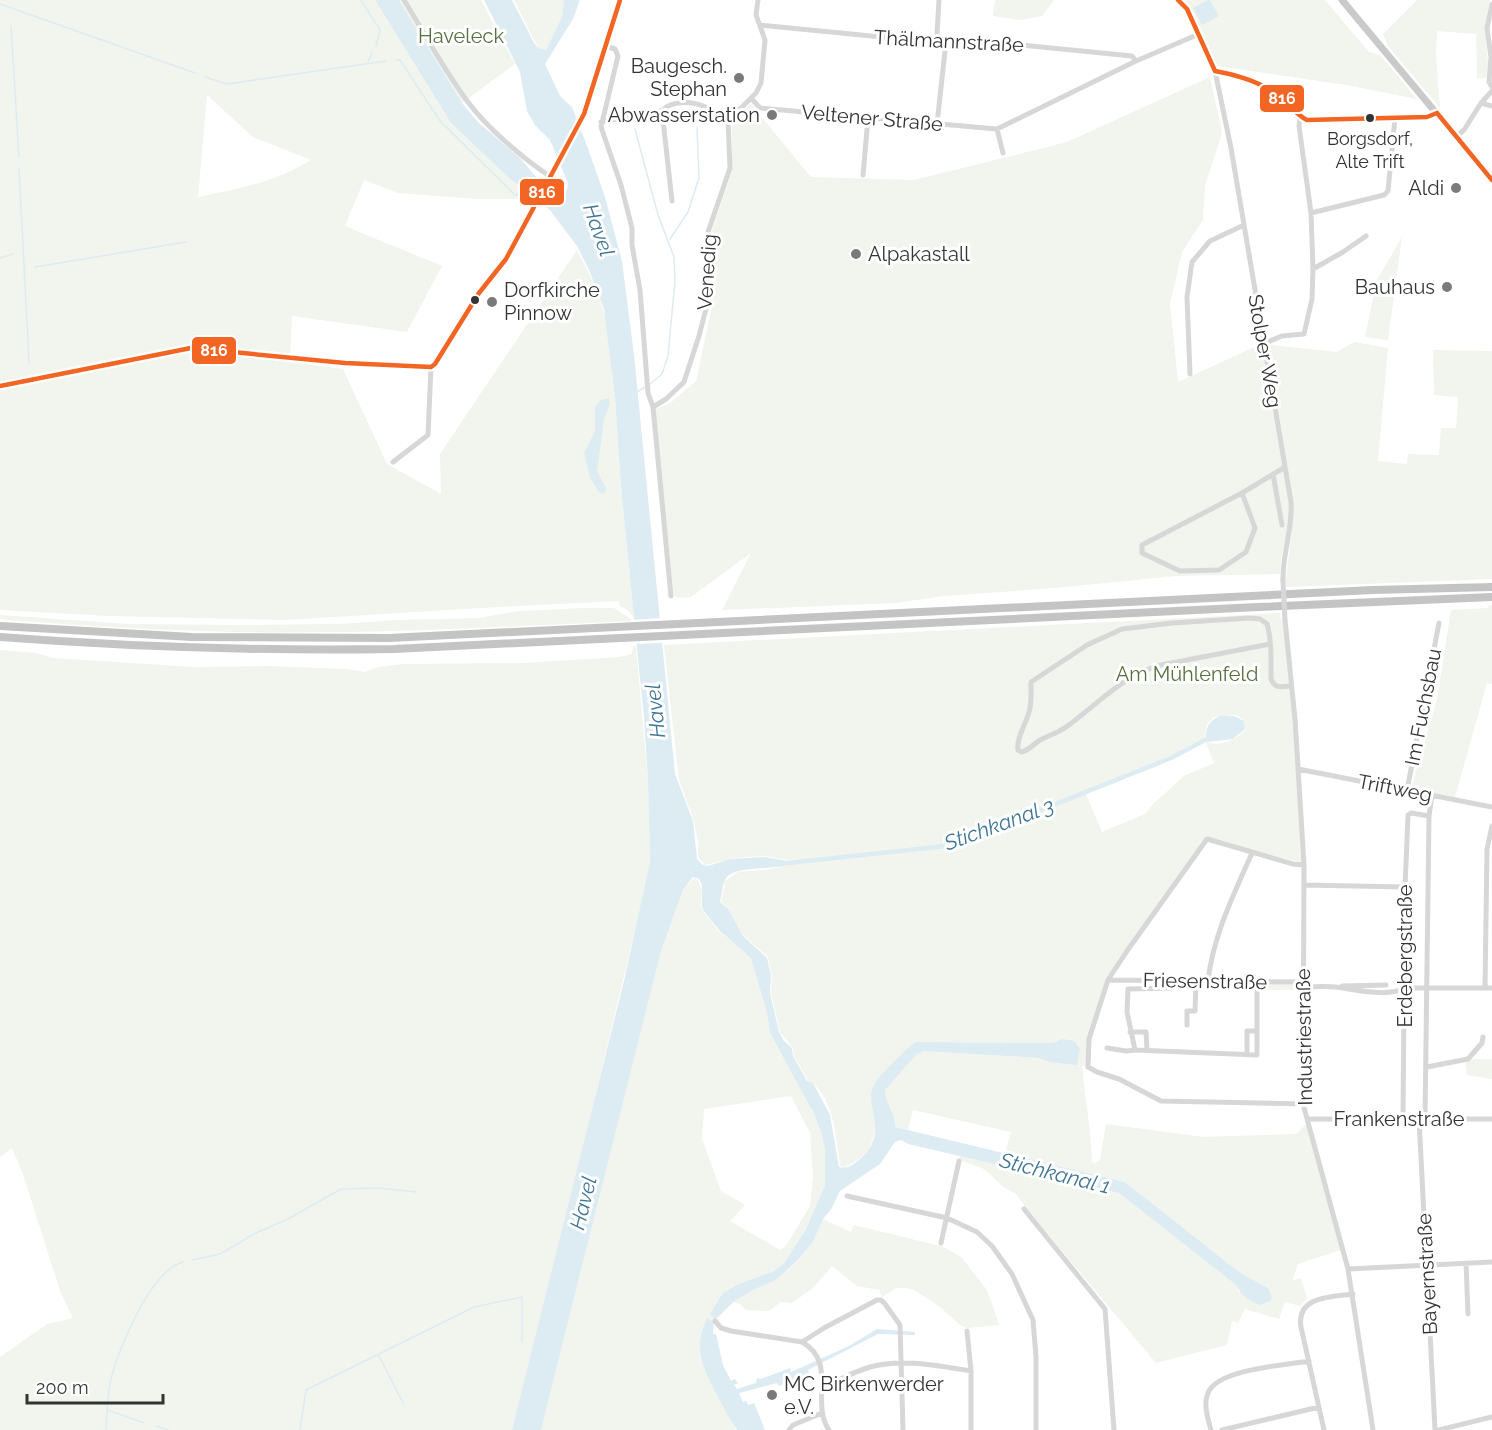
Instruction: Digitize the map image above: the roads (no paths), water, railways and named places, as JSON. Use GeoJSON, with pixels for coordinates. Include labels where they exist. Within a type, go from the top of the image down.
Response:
{"type":"FeatureCollection","features":[{"type":"Feature","properties":{"kind":"highway"},"geometry":{"type":"LineString","coordinates":[[0,626],[145,636],[281,639],[443,636],[1373,590],[1492,587]]}},
{"type":"Feature","properties":{"kind":"highway"},"geometry":{"type":"LineString","coordinates":[[0,638],[148,647],[288,650],[431,648],[1492,597]]}},
{"type":"Feature","properties":{"kind":"main road"},"geometry":{"type":"LineString","coordinates":[[0,386],[191,348],[345,363],[431,367],[439,358],[479,292],[506,260],[584,114],[620,0]]}},
{"type":"Feature","properties":{"kind":"main road"},"geometry":{"type":"LineString","coordinates":[[1342,0],[1492,180]]}},
{"type":"Feature","properties":{"kind":"street"},"geometry":{"type":"LineString","coordinates":[[404,0],[468,102],[484,120],[551,177]]}},
{"type":"Feature","properties":{"kind":"street"},"geometry":{"type":"LineString","coordinates":[[601,122],[662,111],[675,104],[698,104],[712,109],[729,121],[756,93],[761,83],[765,40],[756,15],[758,0]]}},
{"type":"Feature","properties":{"kind":"street"},"geometry":{"type":"LineString","coordinates":[[937,124],[945,51],[937,34],[939,0]]}},
{"type":"Feature","properties":{"kind":"street","name":"Stolper Weg"},"geometry":{"type":"LineString","coordinates":[[1178,0],[1187,9],[1215,71],[1231,148],[1285,467],[1292,510],[1284,557],[1283,581],[1290,673]]}},
{"type":"Feature","properties":{"kind":"street"},"geometry":{"type":"LineString","coordinates":[[1457,136],[1464,130],[1492,89],[1489,82],[1491,57],[1488,21],[1492,4]]}},
{"type":"Feature","properties":{"kind":"street","name":"Thälmannstraße"},"geometry":{"type":"LineString","coordinates":[[760,26],[932,42],[949,38],[1132,56],[1136,61]]}},
{"type":"Feature","properties":{"kind":"street"},"geometry":{"type":"LineString","coordinates":[[1003,153],[997,129],[1199,33]]}},
{"type":"Feature","properties":{"kind":"street"},"geometry":{"type":"LineString","coordinates":[[605,46],[615,49],[618,56],[601,122],[602,134],[621,185],[632,228],[632,244],[640,290],[648,393],[653,407],[671,596]]}},
{"type":"Feature","properties":{"kind":"street"},"geometry":{"type":"LineString","coordinates":[[1215,71],[1250,79],[1267,87],[1285,101],[1300,118],[1307,120],[1427,117],[1437,113]]}},
{"type":"Feature","properties":{"kind":"street","name":"Veltener Straße"},"geometry":{"type":"LineString","coordinates":[[751,98],[760,108],[997,129]]}},
{"type":"Feature","properties":{"kind":"street"},"geometry":{"type":"LineString","coordinates":[[1481,103],[1492,106]]}},
{"type":"Feature","properties":{"kind":"street"},"geometry":{"type":"LineString","coordinates":[[662,111],[672,201]]}},
{"type":"Feature","properties":{"kind":"street"},"geometry":{"type":"LineString","coordinates":[[863,175],[868,118]]}},
{"type":"Feature","properties":{"kind":"street"},"geometry":{"type":"LineString","coordinates":[[1263,344],[1282,336],[1304,334],[1312,299],[1314,269],[1311,213],[1299,126],[1300,118]]}},
{"type":"Feature","properties":{"kind":"street"},"geometry":{"type":"LineString","coordinates":[[1311,213],[1384,195],[1388,191],[1395,118]]}},
{"type":"Feature","properties":{"kind":"street","name":"Venedig"},"geometry":{"type":"LineString","coordinates":[[653,407],[666,399],[684,382],[699,336],[708,301],[707,235],[730,168],[729,121]]}},
{"type":"Feature","properties":{"kind":"street"},"geometry":{"type":"LineString","coordinates":[[1190,374],[1187,297],[1192,262],[1210,241],[1244,225]]}},
{"type":"Feature","properties":{"kind":"street"},"geometry":{"type":"LineString","coordinates":[[1314,269],[1366,236]]}},
{"type":"Feature","properties":{"kind":"street"},"geometry":{"type":"LineString","coordinates":[[393,462],[428,435],[431,367]]}},
{"type":"Feature","properties":{"kind":"street"},"geometry":{"type":"LineString","coordinates":[[1242,493],[1255,528],[1246,552],[1219,570],[1180,571],[1142,553],[1142,545],[1242,493],[1285,467]]}},
{"type":"Feature","properties":{"kind":"street"},"geometry":{"type":"LineString","coordinates":[[1273,474],[1282,525]]}},
{"type":"Feature","properties":{"kind":"street"},"geometry":{"type":"LineString","coordinates":[[1270,644],[1161,665],[1147,670],[1106,693],[1062,730],[1037,742],[1026,752],[1018,750],[1017,744],[1032,699],[1031,682],[1087,645],[1113,632],[1172,623],[1254,618],[1267,624],[1270,644],[1272,682],[1279,687],[1291,686]]}},
{"type":"Feature","properties":{"kind":"street","name":"Im Fuchsbau"},"geometry":{"type":"LineString","coordinates":[[1407,790],[1439,623]]}},
{"type":"Feature","properties":{"kind":"street","name":"Industriestraße"},"geometry":{"type":"LineString","coordinates":[[1290,673],[1304,865],[1303,1104],[1348,1269],[1373,1430]]}},
{"type":"Feature","properties":{"kind":"street","name":"Triftweg"},"geometry":{"type":"LineString","coordinates":[[1298,769],[1492,807]]}},
{"type":"Feature","properties":{"kind":"street","name":"Erdebergstraße"},"geometry":{"type":"LineString","coordinates":[[1422,1119],[1427,1067],[1429,816],[1432,795]]}},
{"type":"Feature","properties":{"kind":"street","name":"Erdebergstraße"},"geometry":{"type":"LineString","coordinates":[[1403,1119],[1405,887],[1408,815],[1411,813],[1429,816]]}},
{"type":"Feature","properties":{"kind":"street"},"geometry":{"type":"LineString","coordinates":[[1489,988],[1486,849],[1492,826]]}},
{"type":"Feature","properties":{"kind":"street"},"geometry":{"type":"LineString","coordinates":[[1303,1104],[1161,1101],[1119,1079],[1088,1067],[1089,1039],[1108,980],[1126,951],[1207,839],[1293,864],[1304,865]]}},
{"type":"Feature","properties":{"kind":"street"},"geometry":{"type":"LineString","coordinates":[[1208,981],[1209,968],[1223,919],[1252,853]]}},
{"type":"Feature","properties":{"kind":"street"},"geometry":{"type":"LineString","coordinates":[[1304,885],[1405,887]]}},
{"type":"Feature","properties":{"kind":"street","name":"Friesenstraße"},"geometry":{"type":"LineString","coordinates":[[1108,980],[1257,982],[1335,987],[1357,991],[1398,991],[1405,988],[1489,988]]}},
{"type":"Feature","properties":{"kind":"street"},"geometry":{"type":"LineString","coordinates":[[1135,1050],[1127,1012],[1128,988],[1172,988],[1182,981]]}},
{"type":"Feature","properties":{"kind":"street"},"geometry":{"type":"LineString","coordinates":[[1187,1025],[1187,1011],[1195,1011],[1196,981]]}},
{"type":"Feature","properties":{"kind":"street"},"geometry":{"type":"LineString","coordinates":[[1107,1048],[1126,1051],[1257,1054],[1257,982]]}},
{"type":"Feature","properties":{"kind":"street","name":"Friesenstraße"},"geometry":{"type":"LineString","coordinates":[[1335,987],[1357,984],[1386,985]]}},
{"type":"Feature","properties":{"kind":"street"},"geometry":{"type":"LineString","coordinates":[[1247,1054],[1247,1031],[1257,1031]]}},
{"type":"Feature","properties":{"kind":"street"},"geometry":{"type":"LineString","coordinates":[[1130,1032],[1146,1032],[1147,1050]]}},
{"type":"Feature","properties":{"kind":"street"},"geometry":{"type":"LineString","coordinates":[[1427,1067],[1468,1059],[1482,1043],[1483,1037]]}},
{"type":"Feature","properties":{"kind":"street","name":"Frankenstraße"},"geometry":{"type":"LineString","coordinates":[[1307,1119],[1492,1119]]}},
{"type":"Feature","properties":{"kind":"street","name":"Bayernstraße"},"geometry":{"type":"LineString","coordinates":[[1422,1119],[1426,1269],[1437,1430]]}},
{"type":"Feature","properties":{"kind":"street"},"geometry":{"type":"LineString","coordinates":[[941,1243],[959,1161]]}},
{"type":"Feature","properties":{"kind":"street"},"geometry":{"type":"LineString","coordinates":[[847,1196],[946,1218],[976,1232],[992,1246],[1008,1269],[1033,1320],[1036,1337],[1036,1430]]}},
{"type":"Feature","properties":{"kind":"street"},"geometry":{"type":"LineString","coordinates":[[1024,1209],[1105,1309],[1114,1430]]}},
{"type":"Feature","properties":{"kind":"street"},"geometry":{"type":"LineString","coordinates":[[1348,1269],[1492,1262]]}},
{"type":"Feature","properties":{"kind":"street"},"geometry":{"type":"LineString","coordinates":[[1466,1263],[1468,1314]]}},
{"type":"Feature","properties":{"kind":"street"},"geometry":{"type":"LineString","coordinates":[[1324,1430],[1300,1321],[1303,1309],[1313,1301],[1353,1294]]}},
{"type":"Feature","properties":{"kind":"street"},"geometry":{"type":"LineString","coordinates":[[802,1342],[824,1328],[881,1300],[898,1320],[901,1329],[903,1430]]}},
{"type":"Feature","properties":{"kind":"street"},"geometry":{"type":"LineString","coordinates":[[715,1321],[725,1330],[802,1342],[811,1348],[821,1366],[822,1413],[829,1430]]}},
{"type":"Feature","properties":{"kind":"street"},"geometry":{"type":"LineString","coordinates":[[967,1331],[971,1371],[971,1430]]}},
{"type":"Feature","properties":{"kind":"street"},"geometry":{"type":"LineString","coordinates":[[1211,1430],[1206,1399],[1211,1388],[1220,1380],[1235,1374],[1309,1361]]}},
{"type":"Feature","properties":{"kind":"street"},"geometry":{"type":"LineString","coordinates":[[823,1388],[870,1367],[901,1363],[971,1371]]}},
{"type":"Feature","properties":{"kind":"street"},"geometry":{"type":"LineString","coordinates":[[1222,1430],[1319,1407]]}},
{"type":"Feature","properties":{"kind":"street"},"geometry":{"type":"LineString","coordinates":[[789,1430],[792,1425],[822,1413]]}},
{"type":"Feature","properties":{"kind":"street"},"geometry":{"type":"LineString","coordinates":[[1437,1430],[1492,1417]]}},
{"type":"Feature","properties":{"kind":"water"},"geometry":{"type":"Polygon","coordinates":[[[375,0],[399,0],[462,103],[478,122],[521,159],[541,183],[552,193],[559,195],[567,190],[568,183],[550,140],[535,125],[527,111],[520,72],[484,0],[512,0],[534,43],[538,48],[546,50],[562,17],[564,0],[580,0],[573,19],[545,64],[560,96],[572,107],[605,197],[622,261],[634,355],[675,774],[693,821],[697,859],[703,865],[708,866],[730,859],[764,857],[795,862],[779,867],[748,869],[731,874],[725,880],[720,902],[729,910],[743,936],[767,958],[771,975],[770,993],[779,1032],[792,1048],[793,1056],[807,1081],[813,1083],[830,1115],[839,1167],[853,1165],[869,1148],[874,1138],[875,1128],[871,1101],[874,1085],[890,1065],[916,1042],[1053,1043],[1062,1039],[1074,1041],[1080,1049],[1077,1065],[1050,1062],[1039,1058],[923,1051],[916,1055],[885,1090],[895,1127],[1125,1182],[1239,1272],[1268,1288],[1272,1297],[1270,1301],[1260,1305],[1249,1300],[1236,1285],[1119,1193],[908,1144],[901,1140],[895,1142],[880,1164],[840,1191],[832,1208],[823,1219],[813,1242],[798,1260],[776,1280],[733,1302],[715,1319],[710,1314],[723,1293],[739,1284],[774,1271],[785,1262],[806,1229],[825,1185],[825,1149],[813,1112],[770,1033],[767,1013],[751,958],[720,931],[703,910],[702,885],[699,879],[693,877],[683,890],[661,951],[541,1430],[512,1430],[624,981],[650,862],[644,718],[621,487],[615,397],[604,309],[577,246],[550,210],[509,178],[451,123],[375,0]]]}},
{"type":"Feature","properties":{"kind":"water"},"geometry":{"type":"Polygon","coordinates":[[[1208,0],[1219,16],[1202,25],[1193,8],[1208,0]]]}},
{"type":"Feature","properties":{"kind":"water"},"geometry":{"type":"Polygon","coordinates":[[[609,398],[610,404],[604,419],[597,471],[606,488],[604,494],[599,492],[590,478],[584,453],[595,431],[595,407],[601,400],[609,398]]]}},
{"type":"Feature","properties":{"kind":"water"},"geometry":{"type":"Polygon","coordinates":[[[1220,716],[1234,716],[1244,721],[1245,729],[1233,739],[1208,742],[1205,740],[1208,725],[1220,716]]]}},
{"type":"Feature","properties":{"kind":"water"},"geometry":{"type":"Polygon","coordinates":[[[707,1318],[714,1322],[713,1334],[716,1334],[723,1365],[731,1381],[735,1379],[738,1383],[734,1385],[737,1389],[756,1383],[757,1378],[761,1379],[790,1368],[791,1372],[849,1346],[877,1329],[915,1332],[915,1335],[878,1334],[808,1370],[809,1373],[796,1380],[779,1386],[777,1383],[739,1393],[743,1402],[746,1401],[748,1405],[754,1403],[765,1430],[737,1430],[713,1387],[701,1359],[700,1339],[707,1318]]]}},
{"type":"Feature","properties":{"kind":"waterway"},"geometry":{"type":"LineString","coordinates":[[361,0],[380,30],[376,46]]}},
{"type":"Feature","properties":{"kind":"waterway"},"geometry":{"type":"LineString","coordinates":[[0,4],[195,73]]}},
{"type":"Feature","properties":{"kind":"waterway"},"geometry":{"type":"LineString","coordinates":[[11,26],[19,157]]}},
{"type":"Feature","properties":{"kind":"waterway"},"geometry":{"type":"LineString","coordinates":[[368,62],[372,53]]}},
{"type":"Feature","properties":{"kind":"waterway"},"geometry":{"type":"LineString","coordinates":[[396,60],[400,60],[440,121],[516,196],[522,188]]}},
{"type":"Feature","properties":{"kind":"waterway"},"geometry":{"type":"LineString","coordinates":[[205,77],[227,84],[386,61]]}},
{"type":"Feature","properties":{"kind":"waterway"},"geometry":{"type":"LineString","coordinates":[[670,239],[688,212],[699,178],[697,127]]}},
{"type":"Feature","properties":{"kind":"waterway"},"geometry":{"type":"LineString","coordinates":[[635,129],[658,215],[674,257],[675,281],[668,356],[662,374],[649,385]]}},
{"type":"Feature","properties":{"kind":"waterway"},"geometry":{"type":"LineString","coordinates":[[19,168],[29,362]]}},
{"type":"Feature","properties":{"kind":"waterway"},"geometry":{"type":"LineString","coordinates":[[35,267],[186,242]]}},
{"type":"Feature","properties":{"kind":"waterway"},"geometry":{"type":"LineString","coordinates":[[0,258],[13,254]]}},
{"type":"Feature","properties":{"kind":"waterway"},"geometry":{"type":"LineString","coordinates":[[637,392],[645,387]]}},
{"type":"Feature","properties":{"kind":"waterway","name":"Stichkanal 3"},"geometry":{"type":"LineString","coordinates":[[788,863],[946,846],[1171,758],[1205,740]]}},
{"type":"Feature","properties":{"kind":"waterway"},"geometry":{"type":"LineString","coordinates":[[193,1260],[220,1254],[341,1189],[379,1188],[416,1192]]}},
{"type":"Feature","properties":{"kind":"waterway"},"geometry":{"type":"LineString","coordinates":[[106,1430],[110,1382],[130,1328],[160,1278],[172,1267],[184,1262]]}},
{"type":"Feature","properties":{"kind":"waterway"},"geometry":{"type":"LineString","coordinates":[[300,1430],[306,1390],[474,1307],[522,1297],[522,1342]]}},
{"type":"Feature","properties":{"kind":"waterway"},"geometry":{"type":"LineString","coordinates":[[379,1356],[403,1403]]}},
{"type":"Feature","properties":{"kind":"waterway"},"geometry":{"type":"LineString","coordinates":[[108,1410],[144,1423]]}},
{"type":"Feature","properties":{"kind":"waterway"},"geometry":{"type":"LineString","coordinates":[[156,1426],[168,1430]]}},
{"type":"Feature","properties":{"kind":"place","name":"Baugesch. Stephan"},"geometry":{"type":"Point","coordinates":[739,78]}},
{"type":"Feature","properties":{"kind":"place","name":"Abwasserstation"},"geometry":{"type":"Point","coordinates":[772,115]}},
{"type":"Feature","properties":{"kind":"place","name":"Borgsdorf, Alte Trift"},"geometry":{"type":"Point","coordinates":[1370,118]}},
{"type":"Feature","properties":{"kind":"place","name":"Aldi"},"geometry":{"type":"Point","coordinates":[1456,188]}},
{"type":"Feature","properties":{"kind":"place","name":"Alpakastall"},"geometry":{"type":"Point","coordinates":[856,254]}},
{"type":"Feature","properties":{"kind":"place","name":"Bauhaus"},"geometry":{"type":"Point","coordinates":[1447,287]}},
{"type":"Feature","properties":{"kind":"place","name":"Dorfkirche Pinnow"},"geometry":{"type":"Point","coordinates":[492,302]}},
{"type":"Feature","properties":{"kind":"place","name":"MC Birkenwerder e.V."},"geometry":{"type":"Point","coordinates":[772,1395]}},
{"type":"Feature","properties":{"kind":"park label","name":"Haveleck"},"geometry":{"type":"Point","coordinates":[461,36]}},
{"type":"Feature","properties":{"kind":"park label","name":"Am Mühlenfeld"},"geometry":{"type":"Point","coordinates":[1187,674]}},
{"type":"Feature","properties":{"kind":"water label","name":"Havel"},"geometry":{"type":"Point","coordinates":[599,230]}},
{"type":"Feature","properties":{"kind":"water label","name":"Havel"},"geometry":{"type":"Point","coordinates":[655,711]}},
{"type":"Feature","properties":{"kind":"water label","name":"Stichkanal 1"},"geometry":{"type":"Point","coordinates":[1055,1173]}},
{"type":"Feature","properties":{"kind":"water label","name":"Havel"},"geometry":{"type":"Point","coordinates":[583,1203]}}]}
